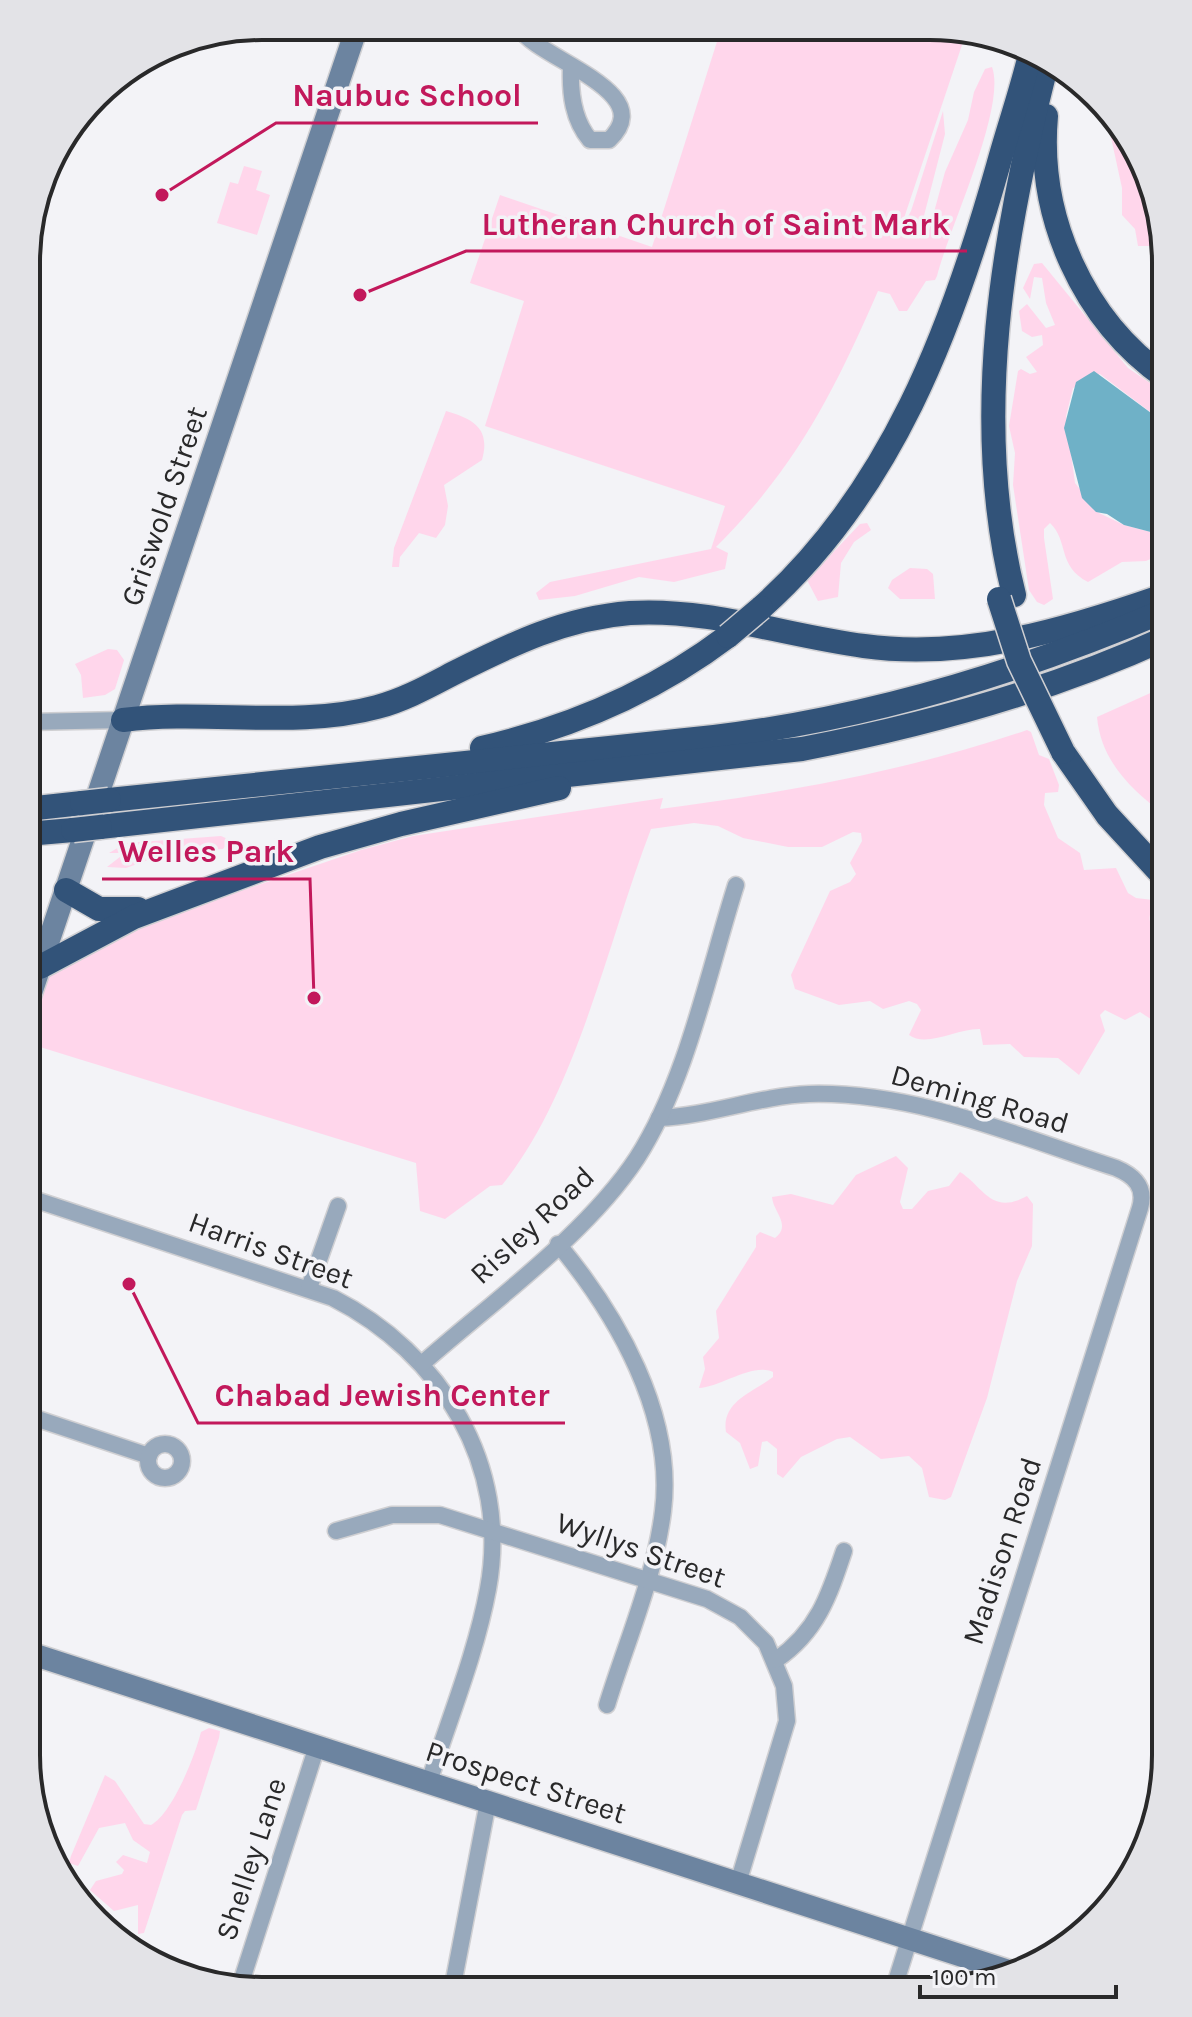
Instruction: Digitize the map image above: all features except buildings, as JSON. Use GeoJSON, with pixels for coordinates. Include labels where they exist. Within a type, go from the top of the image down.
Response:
{"type":"FeatureCollection","features":[{"type":"Feature","properties":{"kind":"highway"},"geometry":{"type":"LineString","coordinates":[[1028,63],[1014,122],[986,294],[978,408],[982,510],[1006,597],[1019,661],[1102,808],[1152,863]]}},
{"type":"Feature","properties":{"kind":"highway"},"geometry":{"type":"LineString","coordinates":[[1006,597],[996,495],[995,362],[1006,256],[1045,73]]}},
{"type":"Feature","properties":{"kind":"highway"},"geometry":{"type":"LineString","coordinates":[[1052,77],[1045,158],[1053,207],[1065,248],[1080,281],[1105,319],[1135,353],[1152,367]]}},
{"type":"Feature","properties":{"kind":"highway"},"geometry":{"type":"LineString","coordinates":[[388,771],[522,739],[579,720],[666,678],[728,636],[761,608],[836,529],[900,428],[955,304],[1014,122]]}},
{"type":"Feature","properties":{"kind":"highway"},"geometry":{"type":"LineString","coordinates":[[123,720],[170,715],[328,715],[373,708],[405,698],[543,631],[614,614],[682,614],[865,646],[934,649],[1026,637],[1152,599]]}},
{"type":"Feature","properties":{"kind":"highway"},"geometry":{"type":"LineString","coordinates":[[40,808],[714,737],[839,717],[1015,668],[1152,615]]}},
{"type":"Feature","properties":{"kind":"highway"},"geometry":{"type":"LineString","coordinates":[[40,833],[747,758],[872,735],[1053,684],[1152,644]]}},
{"type":"Feature","properties":{"kind":"highway"},"geometry":{"type":"LineString","coordinates":[[1070,748],[1152,842]]}},
{"type":"Feature","properties":{"kind":"highway"},"geometry":{"type":"LineString","coordinates":[[40,967],[90,937],[156,908],[343,839],[537,795],[590,774]]}},
{"type":"Feature","properties":{"kind":"highway"},"geometry":{"type":"LineString","coordinates":[[66,890],[99,909],[156,908]]}},
{"type":"Feature","properties":{"kind":"main road","name":"Griswold Street"},"geometry":{"type":"LineString","coordinates":[[40,967],[353,40]]}},
{"type":"Feature","properties":{"kind":"main road","name":"Prospect Street"},"geometry":{"type":"LineString","coordinates":[[40,1657],[996,1966]]}},
{"type":"Feature","properties":{"kind":"street"},"geometry":{"type":"LineString","coordinates":[[529,40],[571,68]]}},
{"type":"Feature","properties":{"kind":"street"},"geometry":{"type":"LineString","coordinates":[[40,722],[123,720]]}},
{"type":"Feature","properties":{"kind":"street","name":"Risley Road"},"geometry":{"type":"LineString","coordinates":[[423,1363],[558,1244],[623,1178],[659,1118],[677,1074],[736,885]]}},
{"type":"Feature","properties":{"kind":"street","name":"Deming Road"},"geometry":{"type":"LineString","coordinates":[[659,1118],[790,1095],[833,1094],[887,1099],[940,1112],[1116,1168],[1137,1181]]}},
{"type":"Feature","properties":{"kind":"street","name":"Madison Road"},"geometry":{"type":"LineString","coordinates":[[897,1977],[1140,1208],[1142,1194],[1137,1181]]}},
{"type":"Feature","properties":{"kind":"street","name":"Harris Street"},"geometry":{"type":"LineString","coordinates":[[40,1201],[309,1288],[369,1318],[423,1363],[449,1396],[470,1436],[485,1482],[492,1530],[491,1569],[484,1607],[429,1782]]}},
{"type":"Feature","properties":{"kind":"street"},"geometry":{"type":"LineString","coordinates":[[309,1288],[338,1206]]}},
{"type":"Feature","properties":{"kind":"street"},"geometry":{"type":"LineString","coordinates":[[558,1244],[591,1286],[620,1336],[657,1427],[664,1467],[664,1508],[646,1579],[607,1705]]}},
{"type":"Feature","properties":{"kind":"street"},"geometry":{"type":"LineString","coordinates":[[40,1420],[149,1456]]}},
{"type":"Feature","properties":{"kind":"street","name":"Wyllys Street"},"geometry":{"type":"LineString","coordinates":[[336,1531],[380,1517],[416,1513],[452,1517],[646,1579],[730,1610],[758,1634],[776,1660],[786,1697],[785,1733],[738,1883]]}},
{"type":"Feature","properties":{"kind":"street"},"geometry":{"type":"LineString","coordinates":[[776,1660],[800,1641],[817,1620],[844,1551]]}},
{"type":"Feature","properties":{"kind":"street","name":"Shelley Lane"},"geometry":{"type":"LineString","coordinates":[[243,1976],[317,1746]]}},
{"type":"Feature","properties":{"kind":"street"},"geometry":{"type":"LineString","coordinates":[[454,1977],[488,1802]]}},
{"type":"Feature","properties":{"kind":"shaded area"},"geometry":{"type":"Polygon","coordinates":[[[718,40],[930,40],[963,43],[899,233],[911,211],[943,111],[945,134],[918,239],[928,234],[945,172],[968,120],[974,92],[985,69],[992,67],[994,86],[984,139],[935,280],[926,281],[907,311],[899,311],[890,294],[878,291],[845,363],[810,428],[769,488],[716,547],[728,553],[725,569],[674,582],[639,577],[575,596],[539,600],[536,593],[550,582],[711,549],[725,506],[485,426],[524,301],[470,283],[500,195],[652,247],[718,40]]]}},
{"type":"Feature","properties":{"kind":"shaded area"},"geometry":{"type":"Polygon","coordinates":[[[1110,133],[1140,191],[1148,219],[1150,246],[1138,246],[1135,229],[1122,215],[1122,188],[1110,133]]]}},
{"type":"Feature","properties":{"kind":"shaded area"},"geometry":{"type":"Polygon","coordinates":[[[244,166],[262,171],[256,190],[270,195],[257,235],[217,223],[230,182],[238,184],[244,166]]]}},
{"type":"Feature","properties":{"kind":"shaded area"},"geometry":{"type":"Polygon","coordinates":[[[1042,263],[1128,368],[1152,384],[1152,413],[1100,374],[1073,388],[1066,416],[1075,483],[1099,513],[1124,525],[1152,532],[1152,558],[1122,562],[1088,582],[1072,569],[1060,538],[1050,523],[1044,529],[1044,538],[1053,599],[1044,605],[1037,602],[1029,590],[1013,485],[1015,453],[1009,426],[1018,371],[1037,372],[1026,357],[1043,345],[1042,335],[1032,337],[1022,331],[1019,311],[1027,304],[1046,328],[1055,325],[1046,303],[1042,278],[1034,277],[1030,299],[1023,288],[1034,264],[1042,263]]]}},
{"type":"Feature","properties":{"kind":"shaded area"},"geometry":{"type":"Polygon","coordinates":[[[446,411],[478,426],[484,440],[482,460],[444,485],[448,506],[445,525],[436,538],[419,533],[400,557],[399,567],[392,567],[394,548],[446,411]]]}},
{"type":"Feature","properties":{"kind":"shaded area"},"geometry":{"type":"Polygon","coordinates":[[[867,523],[871,530],[854,542],[841,563],[838,597],[818,601],[807,580],[860,524],[867,523]]]}},
{"type":"Feature","properties":{"kind":"shaded area"},"geometry":{"type":"Polygon","coordinates":[[[910,568],[927,569],[933,574],[935,599],[900,599],[888,588],[892,580],[910,568]]]}},
{"type":"Feature","properties":{"kind":"shaded area"},"geometry":{"type":"Polygon","coordinates":[[[108,649],[117,650],[124,660],[115,689],[105,695],[83,698],[81,675],[75,664],[108,649]]]}},
{"type":"Feature","properties":{"kind":"shaded area"},"geometry":{"type":"Polygon","coordinates":[[[1152,692],[1152,805],[1120,774],[1105,748],[1097,717],[1152,692]]]}},
{"type":"Feature","properties":{"kind":"shaded area"},"geometry":{"type":"Polygon","coordinates":[[[1027,730],[1031,732],[1039,755],[1049,759],[1059,785],[1058,792],[1045,793],[1044,805],[1058,838],[1080,853],[1084,870],[1116,868],[1128,893],[1136,898],[1152,900],[1152,1020],[1140,1012],[1125,1020],[1105,1010],[1100,1015],[1105,1031],[1079,1075],[1058,1058],[1024,1057],[1010,1044],[983,1045],[980,1029],[934,1039],[909,1035],[921,1010],[909,1001],[883,1009],[870,1001],[839,1005],[795,989],[791,975],[830,891],[850,882],[856,874],[850,863],[862,841],[861,833],[853,832],[822,847],[788,847],[743,838],[718,826],[694,823],[651,829],[588,1014],[551,1106],[528,1148],[502,1185],[490,1186],[445,1219],[420,1211],[416,1163],[40,1047],[40,987],[46,970],[91,942],[361,850],[413,836],[663,798],[660,809],[753,796],[891,769],[1027,730]]]}},
{"type":"Feature","properties":{"kind":"shaded area"},"geometry":{"type":"Polygon","coordinates":[[[221,836],[230,840],[223,849],[203,850],[180,859],[151,859],[126,868],[107,867],[125,853],[109,853],[126,843],[221,836]]]}},
{"type":"Feature","properties":{"kind":"shaded area"},"geometry":{"type":"Polygon","coordinates":[[[896,1156],[908,1168],[900,1202],[903,1209],[912,1209],[928,1191],[949,1186],[960,1172],[996,1201],[1005,1203],[1027,1196],[1033,1204],[1032,1246],[1017,1281],[987,1398],[951,1497],[945,1500],[929,1497],[922,1468],[909,1456],[881,1459],[850,1437],[837,1439],[801,1457],[783,1478],[777,1474],[777,1449],[767,1441],[762,1442],[758,1466],[750,1469],[740,1443],[726,1432],[726,1421],[740,1398],[773,1377],[773,1372],[756,1370],[699,1388],[705,1369],[703,1357],[719,1338],[716,1311],[756,1247],[756,1236],[760,1232],[775,1238],[782,1228],[772,1197],[791,1194],[833,1205],[856,1175],[896,1156]]]}},
{"type":"Feature","properties":{"kind":"shaded area"},"geometry":{"type":"Polygon","coordinates":[[[209,1728],[220,1731],[219,1738],[196,1810],[185,1811],[182,1815],[144,1933],[138,1934],[138,1905],[114,1911],[90,1890],[96,1881],[122,1874],[124,1870],[116,1862],[123,1855],[147,1863],[150,1852],[133,1840],[125,1823],[99,1828],[78,1866],[69,1863],[71,1856],[105,1775],[115,1781],[144,1824],[151,1825],[167,1809],[188,1769],[201,1732],[209,1728]]]}},
{"type":"Feature","properties":{"kind":"water"},"geometry":{"type":"Polygon","coordinates":[[[1094,371],[1152,414],[1152,532],[1124,525],[1107,514],[1096,512],[1082,498],[1064,428],[1076,382],[1094,371]]]}},
{"type":"Feature","properties":{"kind":"place","name":"Naubuc School"},"geometry":{"type":"Point","coordinates":[162,195]}},
{"type":"Feature","properties":{"kind":"place","name":"Lutheran Church of Saint Mark"},"geometry":{"type":"Point","coordinates":[360,295]}},
{"type":"Feature","properties":{"kind":"place","name":"Welles Park"},"geometry":{"type":"Point","coordinates":[314,998]}},
{"type":"Feature","properties":{"kind":"place","name":"Chabad Jewish Center"},"geometry":{"type":"Point","coordinates":[129,1284]}}]}
